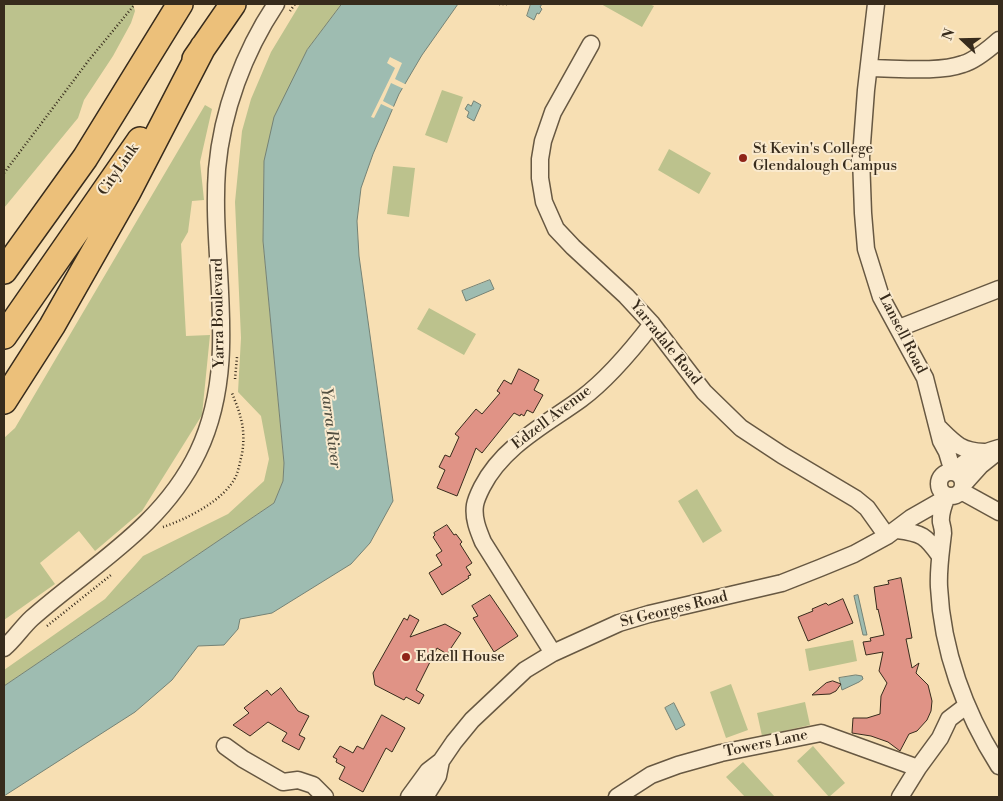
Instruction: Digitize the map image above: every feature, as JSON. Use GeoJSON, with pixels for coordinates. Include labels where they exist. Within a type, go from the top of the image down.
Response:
{"type":"FeatureCollection","features":[{"type":"Feature","properties":{"kind":"highway"},"geometry":{"type":"LineString","coordinates":[[4,242],[70,154],[174,4]]}},
{"type":"Feature","properties":{"kind":"highway"},"geometry":{"type":"LineString","coordinates":[[4,271],[86,158],[180,4]]}},
{"type":"Feature","properties":{"kind":"highway","name":"CityLink"},"geometry":{"type":"LineString","coordinates":[[4,336],[233,4]]}},
{"type":"Feature","properties":{"kind":"highway"},"geometry":{"type":"LineString","coordinates":[[4,401],[52,326],[128,192],[204,47]]}},
{"type":"Feature","properties":{"kind":"street","name":"Lansell Road"},"geometry":{"type":"LineString","coordinates":[[876,4],[862,157],[866,249],[881,296],[925,378],[939,434],[946,452],[951,485]]}},
{"type":"Feature","properties":{"kind":"street","name":"Yarra Boulevard"},"geometry":{"type":"LineString","coordinates":[[4,648],[37,624],[148,522],[164,505],[185,476],[199,451],[216,400],[221,359],[222,326],[217,200],[217,169],[220,144],[238,77],[262,29],[282,10]]}},
{"type":"Feature","properties":{"kind":"street"},"geometry":{"type":"LineString","coordinates":[[869,68],[916,69],[956,66],[964,64],[999,40]]}},
{"type":"Feature","properties":{"kind":"street","name":"Yarradale Road"},"geometry":{"type":"LineString","coordinates":[[591,44],[553,112],[547,127],[540,160],[540,178],[544,202],[556,229],[626,296],[652,324],[704,392],[741,428],[861,503],[892,533]]}},
{"type":"Feature","properties":{"kind":"street"},"geometry":{"type":"LineString","coordinates":[[899,328],[999,289]]}},
{"type":"Feature","properties":{"kind":"street","name":"Edzell Avenue"},"geometry":{"type":"LineString","coordinates":[[553,652],[483,542],[475,523],[475,505],[487,478],[501,459],[518,442],[592,389],[636,345],[652,324]]}},
{"type":"Feature","properties":{"kind":"street"},"geometry":{"type":"LineString","coordinates":[[939,434],[972,452],[994,450]]}},
{"type":"Feature","properties":{"kind":"street","name":"St Georges Road"},"geometry":{"type":"LineString","coordinates":[[425,797],[438,776],[441,762],[472,720],[492,699],[525,670],[553,652],[619,623],[649,614],[782,583],[854,554],[892,533],[911,518],[930,508],[951,485],[964,463],[994,450]]}},
{"type":"Feature","properties":{"kind":"street"},"geometry":{"type":"LineString","coordinates":[[999,512],[951,485],[948,521],[943,531],[938,585],[944,631],[966,706],[985,744],[999,766]]}},
{"type":"Feature","properties":{"kind":"street"},"geometry":{"type":"LineString","coordinates":[[892,533],[915,532],[924,536],[940,556]]}},
{"type":"Feature","properties":{"kind":"street","name":"Yarra Boulevard"},"geometry":{"type":"LineString","coordinates":[[4,631],[37,624]]}},
{"type":"Feature","properties":{"kind":"street"},"geometry":{"type":"LineString","coordinates":[[900,797],[940,738],[949,718],[966,706]]}},
{"type":"Feature","properties":{"kind":"street"},"geometry":{"type":"LineString","coordinates":[[940,738],[954,729],[973,722]]}},
{"type":"Feature","properties":{"kind":"street","name":"Towers Lane"},"geometry":{"type":"LineString","coordinates":[[616,797],[651,775],[678,765],[720,753],[821,733],[918,768]]}},
{"type":"Feature","properties":{"kind":"street"},"geometry":{"type":"LineString","coordinates":[[225,746],[243,759],[283,782],[298,780],[314,785],[325,797]]}},
{"type":"Feature","properties":{"kind":"street","name":"St Georges Road"},"geometry":{"type":"LineString","coordinates":[[409,797],[428,771],[441,762]]}},
{"type":"Feature","properties":{"kind":"path"},"geometry":{"type":"LineString","coordinates":[[4,173],[89,60],[135,4]]}},
{"type":"Feature","properties":{"kind":"path"},"geometry":{"type":"LineString","coordinates":[[282,10],[295,4]]}},
{"type":"Feature","properties":{"kind":"path"},"geometry":{"type":"LineString","coordinates":[[499,4],[509,4]]}},
{"type":"Feature","properties":{"kind":"path"},"geometry":{"type":"LineString","coordinates":[[230,402],[237,354]]}},
{"type":"Feature","properties":{"kind":"path"},"geometry":{"type":"LineString","coordinates":[[168,521],[162,528],[180,521],[205,506],[223,493],[236,476],[243,447],[243,431],[232,393]]}},
{"type":"Feature","properties":{"kind":"path"},"geometry":{"type":"LineString","coordinates":[[37,624],[111,575]]}},
{"type":"Feature","properties":{"kind":"green space"},"geometry":{"type":"Polygon","coordinates":[[[4,4],[133,4],[135,11],[131,23],[113,56],[84,100],[78,118],[4,208],[4,4]]]}},
{"type":"Feature","properties":{"kind":"green space"},"geometry":{"type":"Polygon","coordinates":[[[300,4],[342,4],[307,50],[264,161],[263,241],[284,463],[283,481],[274,503],[4,686],[4,670],[105,599],[143,556],[228,514],[264,481],[269,459],[261,416],[238,392],[241,338],[235,202],[242,131],[251,99],[271,52],[300,4]]]}},
{"type":"Feature","properties":{"kind":"green space"},"geometry":{"type":"Polygon","coordinates":[[[601,4],[649,4],[654,6],[642,27],[601,4]]]}},
{"type":"Feature","properties":{"kind":"green space"},"geometry":{"type":"Polygon","coordinates":[[[442,90],[463,97],[447,143],[425,135],[442,90]]]}},
{"type":"Feature","properties":{"kind":"green space"},"geometry":{"type":"Polygon","coordinates":[[[205,105],[212,109],[200,162],[204,200],[192,201],[188,232],[181,244],[186,336],[210,335],[202,415],[142,511],[95,551],[79,531],[40,563],[55,584],[4,620],[4,438],[15,428],[205,105]]]}},
{"type":"Feature","properties":{"kind":"green space"},"geometry":{"type":"Polygon","coordinates":[[[669,149],[711,173],[699,194],[658,170],[669,149]]]}},
{"type":"Feature","properties":{"kind":"green space"},"geometry":{"type":"Polygon","coordinates":[[[393,166],[415,168],[409,217],[387,214],[393,166]]]}},
{"type":"Feature","properties":{"kind":"green space"},"geometry":{"type":"Polygon","coordinates":[[[429,308],[476,334],[464,355],[417,329],[429,308]]]}},
{"type":"Feature","properties":{"kind":"green space"},"geometry":{"type":"Polygon","coordinates":[[[697,489],[722,531],[703,543],[678,501],[697,489]]]}},
{"type":"Feature","properties":{"kind":"green space"},"geometry":{"type":"Polygon","coordinates":[[[853,640],[857,661],[809,671],[805,649],[853,640]]]}},
{"type":"Feature","properties":{"kind":"green space"},"geometry":{"type":"Polygon","coordinates":[[[731,684],[748,730],[726,738],[710,692],[731,684]]]}},
{"type":"Feature","properties":{"kind":"green space"},"geometry":{"type":"Polygon","coordinates":[[[805,702],[810,725],[762,736],[757,713],[805,702]]]}},
{"type":"Feature","properties":{"kind":"green space"},"geometry":{"type":"Polygon","coordinates":[[[813,746],[845,783],[829,797],[797,761],[813,746]]]}},
{"type":"Feature","properties":{"kind":"green space"},"geometry":{"type":"Polygon","coordinates":[[[743,762],[775,797],[745,797],[726,777],[743,762]]]}},
{"type":"Feature","properties":{"kind":"water","name":"Yarra River"},"geometry":{"type":"Polygon","coordinates":[[[342,4],[458,4],[422,55],[399,94],[373,154],[361,188],[357,221],[359,256],[393,501],[370,543],[351,564],[272,613],[240,619],[238,629],[224,645],[198,646],[172,680],[135,712],[4,796],[4,686],[274,503],[283,481],[284,463],[263,241],[264,161],[274,117],[307,50],[342,4]]]}},
{"type":"Feature","properties":{"kind":"water"},"geometry":{"type":"Polygon","coordinates":[[[531,4],[542,4],[540,7],[542,9],[539,14],[537,13],[534,20],[527,16],[531,4]]]}},
{"type":"Feature","properties":{"kind":"water"},"geometry":{"type":"Polygon","coordinates":[[[474,101],[481,105],[474,121],[467,117],[469,112],[465,109],[468,104],[471,106],[474,101]]]}},
{"type":"Feature","properties":{"kind":"water"},"geometry":{"type":"Polygon","coordinates":[[[490,280],[494,289],[466,301],[462,291],[490,280]]]}},
{"type":"Feature","properties":{"kind":"water"},"geometry":{"type":"Polygon","coordinates":[[[858,595],[867,635],[863,635],[854,596],[858,595]]]}},
{"type":"Feature","properties":{"kind":"water"},"geometry":{"type":"Polygon","coordinates":[[[856,675],[862,676],[863,679],[842,690],[839,678],[856,675]]]}},
{"type":"Feature","properties":{"kind":"water"},"geometry":{"type":"Polygon","coordinates":[[[674,703],[685,725],[676,730],[665,708],[674,703]]]}},
{"type":"Feature","properties":{"kind":"pier"},"geometry":{"type":"Polygon","coordinates":[[[390,57],[402,63],[395,79],[407,85],[404,89],[391,83],[383,101],[396,108],[394,110],[381,104],[374,118],[371,117],[395,68],[387,63],[390,57]]]}},
{"type":"Feature","properties":{"kind":"building"},"geometry":{"type":"Polygon","coordinates":[[[519,369],[539,380],[534,390],[543,395],[533,413],[527,410],[524,416],[521,414],[520,416],[514,413],[482,453],[476,448],[457,496],[437,488],[445,470],[439,467],[445,455],[450,457],[459,437],[455,434],[476,409],[482,414],[500,393],[497,391],[504,380],[511,384],[519,369]]]}},
{"type":"Feature","properties":{"kind":"building"},"geometry":{"type":"Polygon","coordinates":[[[447,525],[462,542],[460,544],[472,563],[466,567],[471,575],[468,576],[469,578],[442,595],[429,573],[442,565],[436,555],[442,551],[433,537],[434,533],[447,525]]]}},
{"type":"Feature","properties":{"kind":"building"},"geometry":{"type":"Polygon","coordinates":[[[901,578],[912,638],[906,639],[912,668],[919,663],[916,673],[928,685],[932,701],[931,711],[927,720],[917,731],[909,734],[900,751],[888,742],[871,736],[852,733],[853,718],[867,718],[880,714],[881,696],[887,683],[879,671],[883,652],[866,655],[863,642],[871,641],[870,638],[884,635],[877,610],[874,587],[889,584],[888,581],[901,578]]]}},
{"type":"Feature","properties":{"kind":"building"},"geometry":{"type":"Polygon","coordinates":[[[490,595],[518,636],[494,652],[473,618],[478,616],[472,606],[490,595]]]}},
{"type":"Feature","properties":{"kind":"building"},"geometry":{"type":"Polygon","coordinates":[[[843,599],[853,623],[808,641],[798,617],[826,603],[828,605],[843,599]]]}},
{"type":"Feature","properties":{"kind":"building","name":"Edzell House"},"geometry":{"type":"Polygon","coordinates":[[[410,615],[419,620],[410,637],[445,624],[461,633],[447,654],[437,648],[416,690],[424,695],[419,704],[406,697],[404,700],[375,685],[373,673],[404,618],[407,620],[410,615]]]}},
{"type":"Feature","properties":{"kind":"building"},"geometry":{"type":"Polygon","coordinates":[[[833,681],[841,684],[836,691],[830,694],[812,695],[826,683],[833,681]]]}},
{"type":"Feature","properties":{"kind":"building"},"geometry":{"type":"Polygon","coordinates":[[[281,688],[298,711],[309,716],[299,735],[305,738],[299,750],[282,741],[287,733],[268,722],[250,736],[233,725],[249,713],[244,708],[267,690],[271,695],[281,688]]]}},
{"type":"Feature","properties":{"kind":"building"},"geometry":{"type":"Polygon","coordinates":[[[382,715],[405,728],[392,752],[386,748],[363,792],[339,779],[345,767],[336,762],[337,759],[333,757],[340,746],[353,753],[357,746],[363,749],[382,715]]]}},
{"type":"Feature","properties":{"kind":"place","name":"St Kevin's College Glendalough Campus"},"geometry":{"type":"Point","coordinates":[743,158]}},
{"type":"Feature","properties":{"kind":"place","name":"Edzell House"},"geometry":{"type":"Point","coordinates":[406,657]}}]}
